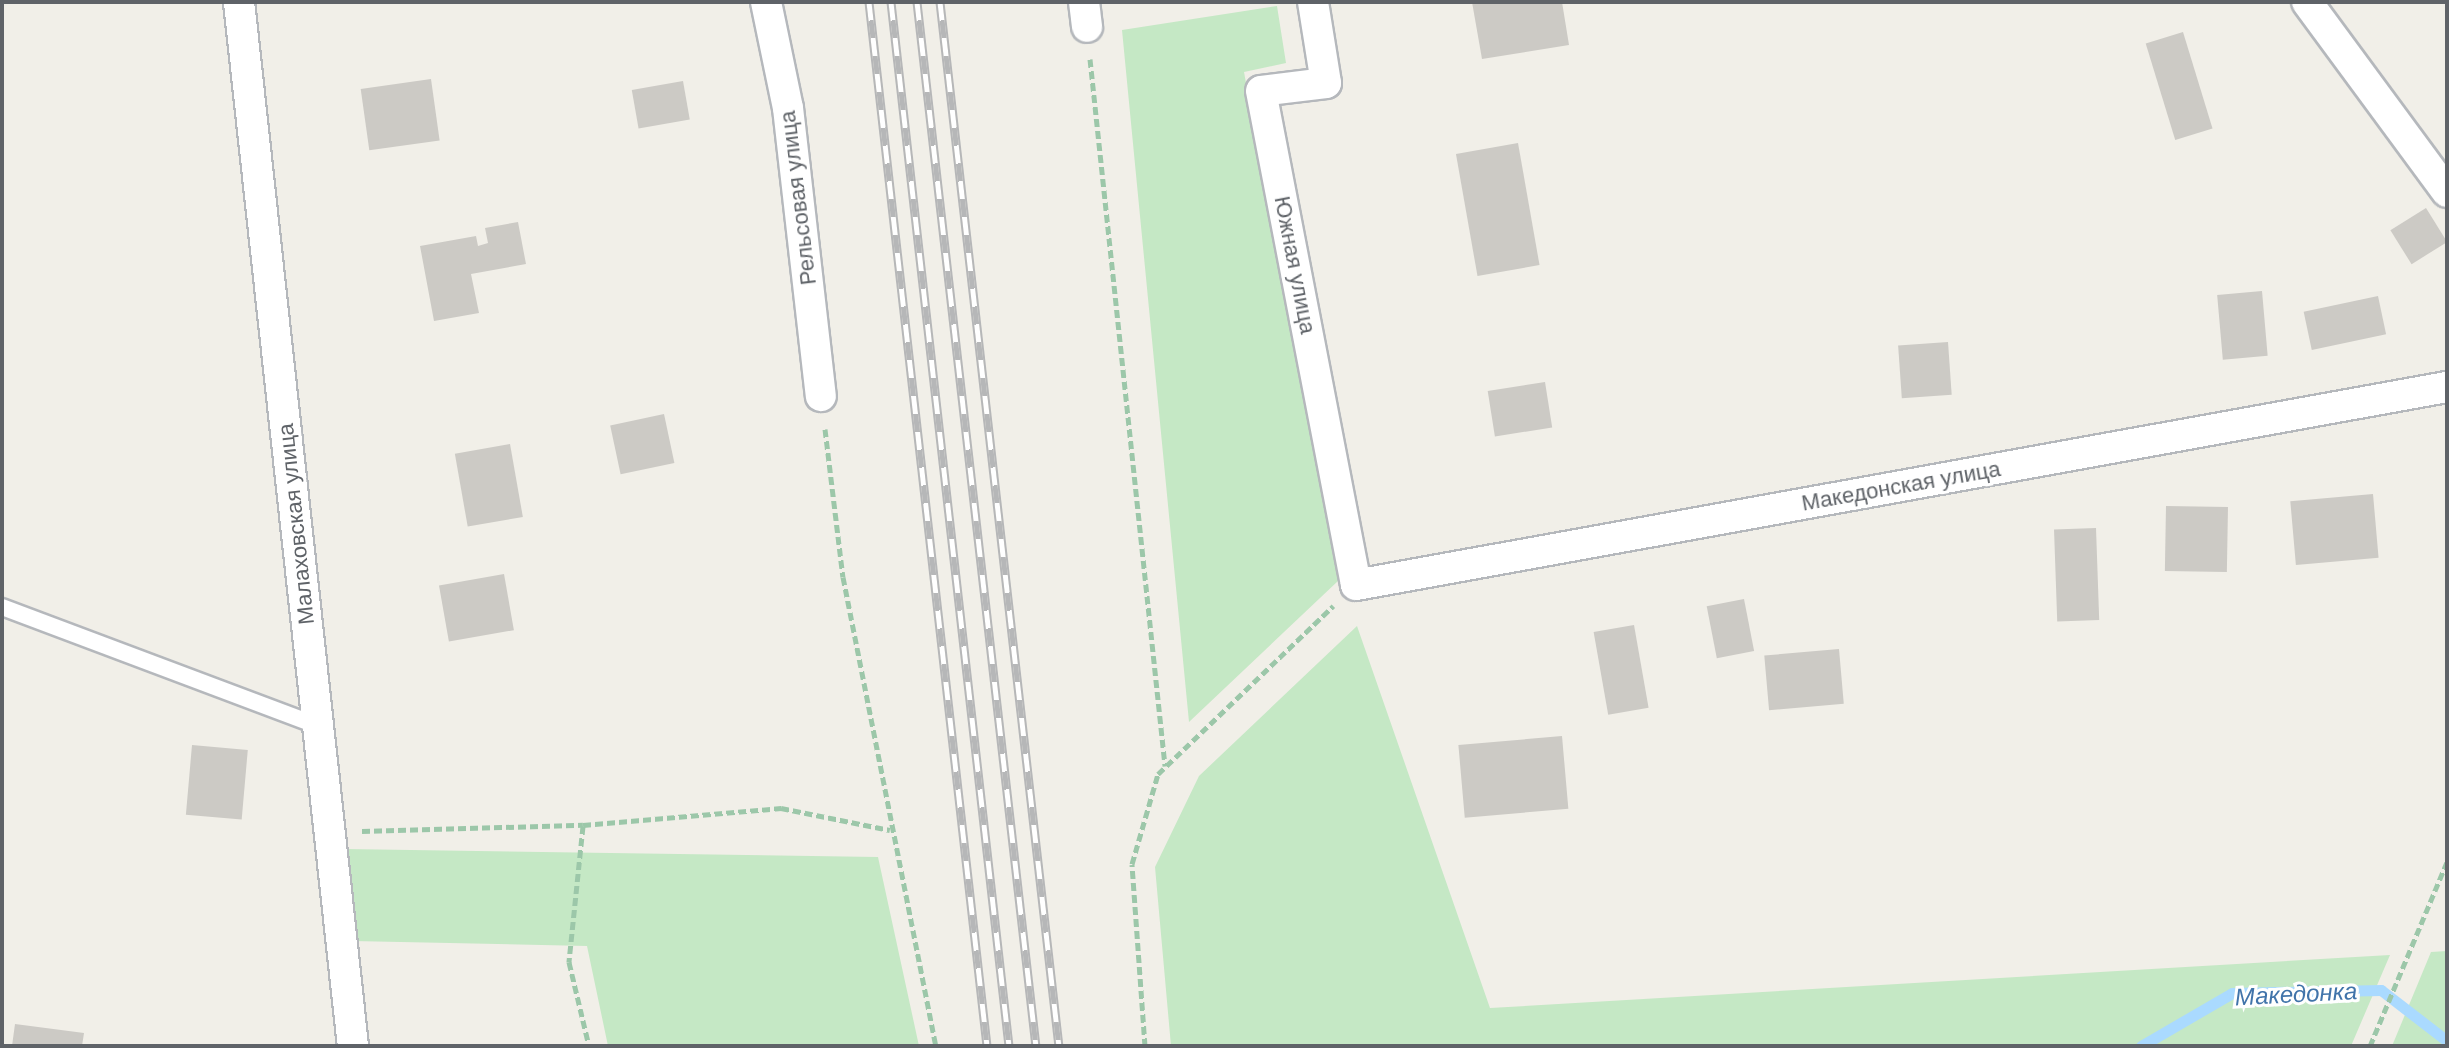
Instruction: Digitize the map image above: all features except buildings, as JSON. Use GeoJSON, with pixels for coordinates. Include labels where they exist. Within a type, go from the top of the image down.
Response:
{"type":"FeatureCollection","features":[{"type":"Feature","properties":{"kind":"street","name":"Малаховская улица"},"geometry":{"type":"LineString","coordinates":[[239,2],[353,1046]]}},
{"type":"Feature","properties":{"kind":"street","name":"Рельсовая улица"},"geometry":{"type":"LineString","coordinates":[[766,2],[788,108],[821,396]]}},
{"type":"Feature","properties":{"kind":"street","name":"Южная улица"},"geometry":{"type":"LineString","coordinates":[[1313,2],[1326,83],[1261,91],[1356,585]]}},
{"type":"Feature","properties":{"kind":"street"},"geometry":{"type":"LineString","coordinates":[[2307,2],[2447,192]]}},
{"type":"Feature","properties":{"kind":"street","name":"Македонская улица"},"geometry":{"type":"LineString","coordinates":[[1356,585],[2447,387]]}},
{"type":"Feature","properties":{"kind":"lane"},"geometry":{"type":"LineString","coordinates":[[2,607],[318,726]]}},
{"type":"Feature","properties":{"kind":"path"},"geometry":{"type":"LineString","coordinates":[[1085,14],[1165,766],[1132,864],[1145,1046]]}},
{"type":"Feature","properties":{"kind":"path"},"geometry":{"type":"LineString","coordinates":[[821,396],[843,577],[890,830],[936,1046]]}},
{"type":"Feature","properties":{"kind":"path"},"geometry":{"type":"LineString","coordinates":[[1165,766],[1356,585]]}},
{"type":"Feature","properties":{"kind":"path"},"geometry":{"type":"LineString","coordinates":[[329,832],[583,825],[781,808],[890,830]]}},
{"type":"Feature","properties":{"kind":"path"},"geometry":{"type":"LineString","coordinates":[[583,825],[569,962],[589,1046]]}},
{"type":"Feature","properties":{"kind":"path"},"geometry":{"type":"LineString","coordinates":[[2370,1046],[2447,862]]}},
{"type":"Feature","properties":{"kind":"green space"},"geometry":{"type":"Polygon","coordinates":[[[1277,6],[1286,63],[1244,72],[1338,581],[1189,722],[1122,30],[1277,6]]]}},
{"type":"Feature","properties":{"kind":"green space"},"geometry":{"type":"Polygon","coordinates":[[[1357,626],[1490,1008],[2390,955],[2351,1046],[1171,1046],[1155,867],[1199,776],[1357,626]]]}},
{"type":"Feature","properties":{"kind":"green space"},"geometry":{"type":"Polygon","coordinates":[[[345,849],[878,857],[919,1046],[608,1046],[587,946],[352,941],[345,849]]]}},
{"type":"Feature","properties":{"kind":"green space"},"geometry":{"type":"Polygon","coordinates":[[[2447,951],[2447,1046],[2392,1046],[2431,952],[2447,951]]]}},
{"type":"Feature","properties":{"kind":"waterway","name":"Македонка"},"geometry":{"type":"LineString","coordinates":[[2141,1046],[2232,993],[2381,990],[2447,1041]]}},
{"type":"Feature","properties":{"kind":"railway"},"geometry":{"type":"LineString","coordinates":[[869,2],[987,1046]]}},
{"type":"Feature","properties":{"kind":"railway"},"geometry":{"type":"LineString","coordinates":[[891,2],[1009,1046]]}},
{"type":"Feature","properties":{"kind":"railway"},"geometry":{"type":"LineString","coordinates":[[917,2],[1036,1046]]}},
{"type":"Feature","properties":{"kind":"railway"},"geometry":{"type":"LineString","coordinates":[[940,2],[1059,1046]]}}]}
